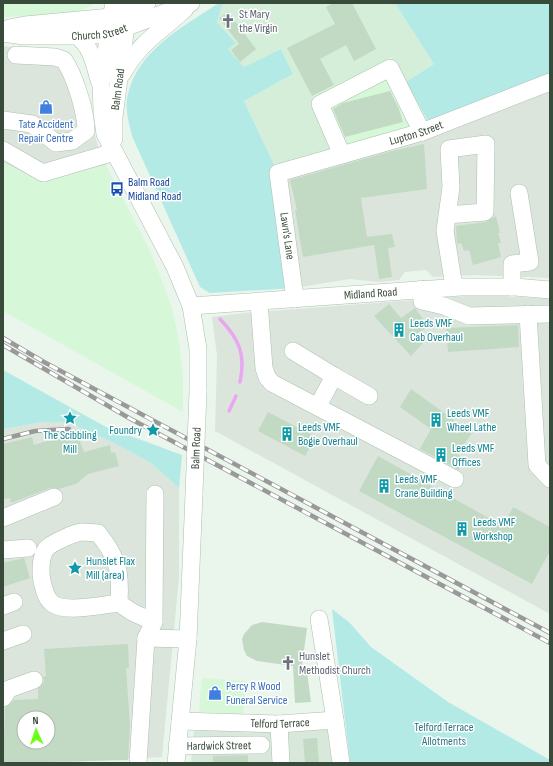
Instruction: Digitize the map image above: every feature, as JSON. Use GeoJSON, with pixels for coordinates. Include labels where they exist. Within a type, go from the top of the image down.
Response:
{"type":"FeatureCollection","features":[{"type":"Feature","properties":{"kind":"street","name":"Church Street"},"geometry":{"type":"LineString","coordinates":[[3,33],[24,36],[77,36],[118,13],[147,3]]}},
{"type":"Feature","properties":{"kind":"street","name":"Church Street"},"geometry":{"type":"LineString","coordinates":[[126,27],[192,3]]}},
{"type":"Feature","properties":{"kind":"street"},"geometry":{"type":"LineString","coordinates":[[119,80],[129,61],[146,41],[154,33],[165,28],[192,3]]}},
{"type":"Feature","properties":{"kind":"street","name":"Church Street"},"geometry":{"type":"LineString","coordinates":[[3,29],[118,13]]}},
{"type":"Feature","properties":{"kind":"street","name":"Balm Road"},"geometry":{"type":"LineString","coordinates":[[114,152],[114,117],[126,27],[118,13]]}},
{"type":"Feature","properties":{"kind":"street","name":"Balm Road"},"geometry":{"type":"LineString","coordinates":[[118,13],[100,83],[102,112],[106,134],[171,260],[191,306],[198,349],[198,392],[188,639],[176,763]]}},
{"type":"Feature","properties":{"kind":"street"},"geometry":{"type":"LineString","coordinates":[[77,36],[86,43],[92,54],[100,83]]}},
{"type":"Feature","properties":{"kind":"street"},"geometry":{"type":"LineString","coordinates":[[3,120],[32,124],[52,142],[56,143],[72,141],[86,131],[86,123],[82,106],[72,74],[64,60],[55,57],[16,55]]}},
{"type":"Feature","properties":{"kind":"street"},"geometry":{"type":"LineString","coordinates":[[342,156],[320,104],[390,68],[422,132]]}},
{"type":"Feature","properties":{"kind":"street","name":"Lupton Street"},"geometry":{"type":"LineString","coordinates":[[278,172],[342,156],[422,132],[550,82]]}},
{"type":"Feature","properties":{"kind":"street"},"geometry":{"type":"LineString","coordinates":[[3,150],[42,173],[114,152]]}},
{"type":"Feature","properties":{"kind":"street","name":"Lawn's Lane"},"geometry":{"type":"LineString","coordinates":[[278,172],[295,299]]}},
{"type":"Feature","properties":{"kind":"street"},"geometry":{"type":"LineString","coordinates":[[512,286],[512,264],[530,262],[519,193]]}},
{"type":"Feature","properties":{"kind":"street"},"geometry":{"type":"LineString","coordinates":[[447,215],[445,231],[454,287]]}},
{"type":"Feature","properties":{"kind":"street","name":"Midland Road"},"geometry":{"type":"LineString","coordinates":[[191,306],[454,287],[512,286],[550,290]]}},
{"type":"Feature","properties":{"kind":"street"},"geometry":{"type":"LineString","coordinates":[[420,289],[422,301],[444,306],[469,316],[550,314]]}},
{"type":"Feature","properties":{"kind":"street"},"geometry":{"type":"LineString","coordinates":[[259,302],[264,368],[266,377],[272,383],[455,479]]}},
{"type":"Feature","properties":{"kind":"street"},"geometry":{"type":"LineString","coordinates":[[528,314],[536,465],[550,479]]}},
{"type":"Feature","properties":{"kind":"street"},"geometry":{"type":"LineString","coordinates":[[293,351],[369,396]]}},
{"type":"Feature","properties":{"kind":"street"},"geometry":{"type":"LineString","coordinates":[[318,406],[334,376]]}},
{"type":"Feature","properties":{"kind":"street"},"geometry":{"type":"LineString","coordinates":[[138,763],[146,638],[154,622],[155,494]]}},
{"type":"Feature","properties":{"kind":"street"},"geometry":{"type":"LineString","coordinates":[[3,518],[54,497]]}},
{"type":"Feature","properties":{"kind":"street"},"geometry":{"type":"LineString","coordinates":[[119,603],[120,585],[117,565],[108,546],[98,533],[82,532],[59,541],[46,549],[41,567],[42,582],[47,598],[53,604],[67,607],[86,607],[119,603],[132,612],[154,622]]}},
{"type":"Feature","properties":{"kind":"street"},"geometry":{"type":"LineString","coordinates":[[3,550],[28,548]]}},
{"type":"Feature","properties":{"kind":"street"},"geometry":{"type":"LineString","coordinates":[[318,618],[336,720],[341,763]]}},
{"type":"Feature","properties":{"kind":"street"},"geometry":{"type":"LineString","coordinates":[[3,641],[23,634]]}},
{"type":"Feature","properties":{"kind":"street"},"geometry":{"type":"LineString","coordinates":[[146,638],[188,639]]}},
{"type":"Feature","properties":{"kind":"street"},"geometry":{"type":"LineString","coordinates":[[3,698],[8,689],[34,680]]}},
{"type":"Feature","properties":{"kind":"street","name":"Telford Terrace"},"geometry":{"type":"LineString","coordinates":[[180,721],[279,724],[336,720]]}},
{"type":"Feature","properties":{"kind":"street"},"geometry":{"type":"LineString","coordinates":[[279,724],[281,763]]}},
{"type":"Feature","properties":{"kind":"street","name":"Hardwick Street"},"geometry":{"type":"LineString","coordinates":[[177,746],[261,745]]}},
{"type":"Feature","properties":{"kind":"shaded area"},"geometry":{"type":"Polygon","coordinates":[[[3,3],[94,3],[89,7],[75,12],[54,15],[3,17],[3,3]]]}},
{"type":"Feature","properties":{"kind":"shaded area"},"geometry":{"type":"Polygon","coordinates":[[[223,3],[395,3],[434,64],[406,82],[392,57],[313,96],[311,106],[338,157],[278,173],[244,101],[293,74],[281,49],[244,67],[228,49],[236,42],[217,22],[223,3]]]}},
{"type":"Feature","properties":{"kind":"shaded area","name":"Tate Accident Repair Centre"},"geometry":{"type":"Polygon","coordinates":[[[3,46],[66,54],[80,71],[97,143],[106,165],[41,181],[3,162],[3,46]]]}},
{"type":"Feature","properties":{"kind":"shaded area"},"geometry":{"type":"Polygon","coordinates":[[[392,57],[432,128],[338,157],[311,106],[312,96],[392,57]]]}},
{"type":"Feature","properties":{"kind":"shaded area"},"geometry":{"type":"Polygon","coordinates":[[[550,82],[550,278],[475,275],[433,277],[426,270],[405,272],[399,280],[379,282],[350,279],[294,288],[286,170],[550,82]]]}},
{"type":"Feature","properties":{"kind":"shaded area"},"geometry":{"type":"Polygon","coordinates":[[[3,162],[41,181],[106,165],[152,255],[172,308],[179,341],[183,379],[183,412],[3,311],[3,162]]]}},
{"type":"Feature","properties":{"kind":"shaded area"},"geometry":{"type":"Polygon","coordinates":[[[467,296],[505,296],[550,299],[550,614],[215,431],[217,356],[212,317],[244,313],[467,296]]]}},
{"type":"Feature","properties":{"kind":"shaded area"},"geometry":{"type":"Polygon","coordinates":[[[43,422],[67,422],[114,443],[151,463],[179,488],[179,577],[162,757],[56,763],[3,763],[3,429],[43,422]]]}},
{"type":"Feature","properties":{"kind":"shaded area"},"geometry":{"type":"Polygon","coordinates":[[[202,678],[246,681],[243,715],[201,712],[199,708],[202,678]]]}},
{"type":"Feature","properties":{"kind":"shaded area"},"geometry":{"type":"Polygon","coordinates":[[[331,727],[336,763],[191,763],[194,731],[331,727]]]}},
{"type":"Feature","properties":{"kind":"green space"},"geometry":{"type":"Polygon","coordinates":[[[219,3],[223,3],[217,22],[236,43],[228,49],[244,67],[281,49],[293,74],[244,101],[278,173],[294,288],[210,293],[200,287],[132,136],[127,115],[127,99],[133,78],[142,64],[152,52],[177,30],[219,3]]]}},
{"type":"Feature","properties":{"kind":"green space"},"geometry":{"type":"Polygon","coordinates":[[[395,3],[550,3],[550,82],[432,128],[406,82],[434,64],[395,3]]]}},
{"type":"Feature","properties":{"kind":"green space"},"geometry":{"type":"Polygon","coordinates":[[[3,370],[106,427],[182,455],[179,488],[151,463],[114,443],[67,422],[43,422],[3,429],[3,370]]]}},
{"type":"Feature","properties":{"kind":"green space","name":"Telford Terrace Allotments"},"geometry":{"type":"Polygon","coordinates":[[[332,609],[350,623],[371,647],[448,702],[550,760],[550,763],[350,763],[332,609]]]}},
{"type":"Feature","properties":{"kind":"building"},"geometry":{"type":"Polygon","coordinates":[[[333,3],[352,3],[376,49],[354,61],[346,45],[320,59],[334,85],[312,96],[287,48],[335,24],[326,7],[333,3]]]}},
{"type":"Feature","properties":{"kind":"building"},"geometry":{"type":"Polygon","coordinates":[[[228,12],[256,49],[240,62],[231,50],[239,44],[219,18],[228,12]]]}},
{"type":"Feature","properties":{"kind":"building"},"geometry":{"type":"Polygon","coordinates":[[[390,91],[399,109],[403,122],[345,137],[333,109],[343,103],[390,91]]]}},
{"type":"Feature","properties":{"kind":"building"},"geometry":{"type":"Polygon","coordinates":[[[424,144],[427,189],[361,198],[367,237],[392,234],[395,247],[388,248],[392,277],[379,279],[374,245],[303,257],[295,210],[297,210],[290,180],[388,152],[424,144]]]}},
{"type":"Feature","properties":{"kind":"building"},"geometry":{"type":"Polygon","coordinates":[[[496,216],[500,233],[498,233],[501,243],[498,243],[501,257],[473,265],[469,250],[464,251],[461,243],[457,244],[456,226],[486,222],[496,216]]]}},
{"type":"Feature","properties":{"kind":"building","name":"Leeds VMF Cab Overhaul"},"geometry":{"type":"Polygon","coordinates":[[[389,304],[401,318],[415,308],[428,326],[416,335],[423,343],[411,356],[374,316],[389,304]]]}},
{"type":"Feature","properties":{"kind":"building"},"geometry":{"type":"Polygon","coordinates":[[[518,325],[519,347],[448,352],[446,328],[518,325]]]}},
{"type":"Feature","properties":{"kind":"building","name":"Leeds VMF Wheel Lathe"},"geometry":{"type":"Polygon","coordinates":[[[411,389],[472,433],[457,454],[464,458],[459,470],[420,449],[431,429],[400,407],[411,389]]]}},
{"type":"Feature","properties":{"kind":"building","name":"Leeds VMF Bogie Overhaul"},"geometry":{"type":"Polygon","coordinates":[[[268,412],[316,437],[305,456],[258,431],[268,412]]]}},
{"type":"Feature","properties":{"kind":"building"},"geometry":{"type":"Polygon","coordinates":[[[32,437],[34,445],[53,439],[79,439],[84,452],[110,445],[111,453],[115,452],[119,466],[88,474],[76,484],[59,489],[50,488],[11,503],[10,498],[3,499],[3,444],[32,437]]]}},
{"type":"Feature","properties":{"kind":"building","name":"Leeds VMF Workshop"},"geometry":{"type":"Polygon","coordinates":[[[378,456],[503,526],[513,507],[550,527],[550,551],[532,584],[359,491],[378,456]]]}},
{"type":"Feature","properties":{"kind":"building"},"geometry":{"type":"Polygon","coordinates":[[[24,558],[30,578],[3,587],[3,563],[24,558]]]}},
{"type":"Feature","properties":{"kind":"building","name":"Hunslet Methodist Church"},"geometry":{"type":"Polygon","coordinates":[[[262,622],[307,628],[302,665],[306,665],[311,702],[295,703],[293,666],[257,661],[247,656],[242,639],[244,634],[252,625],[262,622]]]}},
{"type":"Feature","properties":{"kind":"building"},"geometry":{"type":"Polygon","coordinates":[[[128,644],[129,668],[126,668],[130,725],[128,760],[3,763],[5,708],[14,700],[38,699],[38,689],[44,682],[43,677],[46,676],[44,649],[128,644]]]}},
{"type":"Feature","properties":{"kind":"building"},"geometry":{"type":"Polygon","coordinates":[[[317,738],[319,763],[305,763],[303,739],[317,738]]]}},
{"type":"Feature","properties":{"kind":"building"},"geometry":{"type":"Polygon","coordinates":[[[248,755],[248,763],[213,763],[213,756],[248,755]]]}},
{"type":"Feature","properties":{"kind":"waterway"},"geometry":{"type":"LineString","coordinates":[[220,319],[232,333],[239,348],[242,363],[240,382]]}},
{"type":"Feature","properties":{"kind":"waterway"},"geometry":{"type":"LineString","coordinates":[[229,411],[236,396]]}},
{"type":"Feature","properties":{"kind":"railway"},"geometry":{"type":"LineString","coordinates":[[3,338],[44,362],[550,633]]}},
{"type":"Feature","properties":{"kind":"railway"},"geometry":{"type":"LineString","coordinates":[[3,345],[129,418],[550,643]]}},
{"type":"Feature","properties":{"kind":"railway"},"geometry":{"type":"LineString","coordinates":[[3,439],[35,431],[69,429]]}},
{"type":"Feature","properties":{"kind":"place","name":"St Mary the Virgin"},"geometry":{"type":"Point","coordinates":[228,21]}},
{"type":"Feature","properties":{"kind":"place","name":"Tate Accident Repair Centre"},"geometry":{"type":"Point","coordinates":[46,107]}},
{"type":"Feature","properties":{"kind":"place","name":"Balm Road Midland Road"},"geometry":{"type":"Point","coordinates":[117,189]}},
{"type":"Feature","properties":{"kind":"place","name":"Leeds VMF Cab Overhaul"},"geometry":{"type":"Point","coordinates":[399,330]}},
{"type":"Feature","properties":{"kind":"place","name":"The Scibbling Mill"},"geometry":{"type":"Point","coordinates":[70,418]}},
{"type":"Feature","properties":{"kind":"place","name":"Leeds VMF Wheel Lathe"},"geometry":{"type":"Point","coordinates":[436,420]}},
{"type":"Feature","properties":{"kind":"place","name":"Foundry"},"geometry":{"type":"Point","coordinates":[153,430]}},
{"type":"Feature","properties":{"kind":"place","name":"Leeds VMF Bogie Overhaul"},"geometry":{"type":"Point","coordinates":[287,434]}},
{"type":"Feature","properties":{"kind":"place","name":"Leeds VMF Offices"},"geometry":{"type":"Point","coordinates":[441,455]}},
{"type":"Feature","properties":{"kind":"place","name":"Leeds VMF Crane Building"},"geometry":{"type":"Point","coordinates":[384,486]}},
{"type":"Feature","properties":{"kind":"place","name":"Leeds VMF Workshop"},"geometry":{"type":"Point","coordinates":[462,529]}},
{"type":"Feature","properties":{"kind":"place","name":"Hunslet Flax Mill (area)"},"geometry":{"type":"Point","coordinates":[75,568]}},
{"type":"Feature","properties":{"kind":"place","name":"Hunslet Methodist Church"},"geometry":{"type":"Point","coordinates":[288,663]}},
{"type":"Feature","properties":{"kind":"place","name":"Percy R Wood Funeral Service"},"geometry":{"type":"Point","coordinates":[215,693]}}]}
